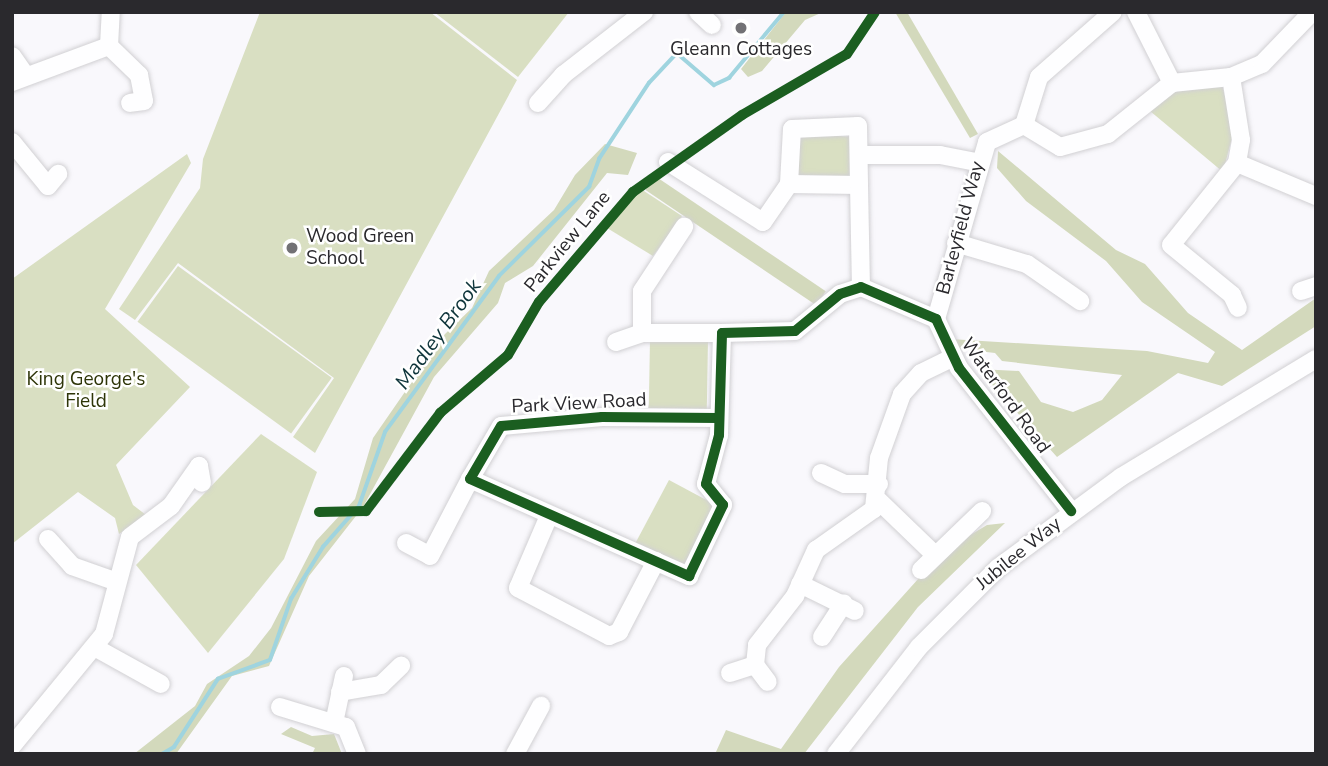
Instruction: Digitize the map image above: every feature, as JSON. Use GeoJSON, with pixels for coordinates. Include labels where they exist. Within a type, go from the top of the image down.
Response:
{"type":"FeatureCollection","features":[{"type":"Feature","properties":{"kind":"street"},"geometry":{"type":"LineString","coordinates":[[111,12],[109,46],[139,75],[143,105]]}},
{"type":"Feature","properties":{"kind":"street"},"geometry":{"type":"LineString","coordinates":[[538,103],[563,75],[644,12]]}},
{"type":"Feature","properties":{"kind":"street"},"geometry":{"type":"LineString","coordinates":[[698,12],[712,24]]}},
{"type":"Feature","properties":{"kind":"street"},"geometry":{"type":"LineString","coordinates":[[1113,12],[1039,77],[1024,124],[1068,147],[1118,128],[1172,83],[1231,77],[1262,64],[1312,12]]}},
{"type":"Feature","properties":{"kind":"street"},"geometry":{"type":"LineString","coordinates":[[1136,12],[1172,83]]}},
{"type":"Feature","properties":{"kind":"street"},"geometry":{"type":"LineString","coordinates":[[12,56],[18,77],[109,46]]}},
{"type":"Feature","properties":{"kind":"street"},"geometry":{"type":"LineString","coordinates":[[1231,77],[1241,140],[1237,163],[1171,244],[1232,295],[1238,308]]}},
{"type":"Feature","properties":{"kind":"street","name":"Barleyfield Way"},"geometry":{"type":"LineString","coordinates":[[936,319],[977,162],[987,142],[1024,124]]}},
{"type":"Feature","properties":{"kind":"street"},"geometry":{"type":"LineString","coordinates":[[668,162],[763,222],[789,184],[792,129],[858,126],[860,287]]}},
{"type":"Feature","properties":{"kind":"street"},"geometry":{"type":"LineString","coordinates":[[12,142],[48,186],[58,174]]}},
{"type":"Feature","properties":{"kind":"street"},"geometry":{"type":"LineString","coordinates":[[859,155],[940,155],[977,162]]}},
{"type":"Feature","properties":{"kind":"street"},"geometry":{"type":"LineString","coordinates":[[1237,163],[1316,196]]}},
{"type":"Feature","properties":{"kind":"street"},"geometry":{"type":"LineString","coordinates":[[789,184],[859,184]]}},
{"type":"Feature","properties":{"kind":"street"},"geometry":{"type":"LineString","coordinates":[[642,333],[642,291],[684,227]]}},
{"type":"Feature","properties":{"kind":"street"},"geometry":{"type":"LineString","coordinates":[[956,243],[1027,264],[1080,301]]}},
{"type":"Feature","properties":{"kind":"street"},"geometry":{"type":"LineString","coordinates":[[616,342],[642,333],[795,331],[840,294],[860,287],[936,319]]}},
{"type":"Feature","properties":{"kind":"street","name":"Waterford Road"},"geometry":{"type":"LineString","coordinates":[[936,319],[952,358],[1072,511]]}},
{"type":"Feature","properties":{"kind":"street"},"geometry":{"type":"LineString","coordinates":[[656,561],[619,632],[609,636],[519,588],[548,518],[557,513],[689,576],[723,505],[706,484],[718,418],[722,333]]}},
{"type":"Feature","properties":{"kind":"street"},"geometry":{"type":"LineString","coordinates":[[755,665],[764,632],[800,584],[816,550],[864,520],[879,493],[879,458],[902,394],[921,373],[952,358]]}},
{"type":"Feature","properties":{"kind":"street","name":"Jubilee Way"},"geometry":{"type":"LineString","coordinates":[[836,754],[942,622],[1072,511],[1316,359]]}},
{"type":"Feature","properties":{"kind":"street","name":"Park View Road"},"geometry":{"type":"LineString","coordinates":[[470,479],[501,426],[602,416],[718,418]]}},
{"type":"Feature","properties":{"kind":"street"},"geometry":{"type":"LineString","coordinates":[[12,746],[96,648],[130,537],[170,506],[199,466],[202,482]]}},
{"type":"Feature","properties":{"kind":"street"},"geometry":{"type":"LineString","coordinates":[[821,473],[845,484],[879,493],[934,554]]}},
{"type":"Feature","properties":{"kind":"street"},"geometry":{"type":"LineString","coordinates":[[406,543],[434,558],[470,479],[548,518]]}},
{"type":"Feature","properties":{"kind":"street"},"geometry":{"type":"LineString","coordinates":[[921,570],[934,554],[982,511]]}},
{"type":"Feature","properties":{"kind":"street"},"geometry":{"type":"LineString","coordinates":[[48,539],[72,566],[117,582]]}},
{"type":"Feature","properties":{"kind":"street"},"geometry":{"type":"LineString","coordinates":[[800,584],[850,607],[822,637]]}},
{"type":"Feature","properties":{"kind":"street"},"geometry":{"type":"LineString","coordinates":[[96,648],[161,684]]}},
{"type":"Feature","properties":{"kind":"street"},"geometry":{"type":"LineString","coordinates":[[730,673],[755,665]]}},
{"type":"Feature","properties":{"kind":"street"},"geometry":{"type":"LineString","coordinates":[[755,665],[768,682]]}},
{"type":"Feature","properties":{"kind":"street"},"geometry":{"type":"LineString","coordinates":[[334,723],[342,684],[381,685],[401,666]]}},
{"type":"Feature","properties":{"kind":"street"},"geometry":{"type":"LineString","coordinates":[[515,754],[541,706]]}},
{"type":"Feature","properties":{"kind":"street"},"geometry":{"type":"LineString","coordinates":[[279,707],[346,727],[357,754]]}},
{"type":"Feature","properties":{"kind":"green space","name":"Wood Green School"},"geometry":{"type":"Polygon","coordinates":[[[260,12],[430,12],[517,80],[315,453],[293,437],[334,378],[178,263],[135,320],[119,309],[200,188],[203,159],[260,12]]]}},
{"type":"Feature","properties":{"kind":"green space"},"geometry":{"type":"Polygon","coordinates":[[[434,12],[569,12],[518,77],[434,12]]]}},
{"type":"Feature","properties":{"kind":"green space"},"geometry":{"type":"Polygon","coordinates":[[[786,12],[823,12],[805,20],[762,71],[748,77],[741,69],[786,12]]]}},
{"type":"Feature","properties":{"kind":"green space"},"geometry":{"type":"Polygon","coordinates":[[[895,12],[907,12],[978,134],[970,138],[895,12]]]}},
{"type":"Feature","properties":{"kind":"green space"},"geometry":{"type":"Polygon","coordinates":[[[1222,85],[1234,130],[1223,172],[1150,111],[1173,89],[1222,85]]]}},
{"type":"Feature","properties":{"kind":"green space"},"geometry":{"type":"Polygon","coordinates":[[[796,133],[853,137],[850,182],[793,178],[796,133]]]}},
{"type":"Feature","properties":{"kind":"green space"},"geometry":{"type":"Polygon","coordinates":[[[605,144],[637,153],[628,175],[607,173],[533,266],[505,283],[498,303],[434,377],[363,507],[309,576],[269,666],[232,676],[176,754],[134,754],[195,706],[207,684],[249,656],[271,628],[316,541],[355,499],[373,438],[445,334],[472,308],[489,271],[554,210],[575,175],[605,144]]]}},
{"type":"Feature","properties":{"kind":"green space"},"geometry":{"type":"Polygon","coordinates":[[[998,151],[1116,250],[1145,264],[1188,313],[1242,350],[1316,298],[1316,326],[1222,386],[1178,373],[1057,457],[978,369],[1019,371],[1041,402],[1073,412],[1102,400],[1122,375],[1002,361],[995,353],[953,348],[950,339],[1147,351],[1208,363],[1215,352],[1142,302],[1106,261],[1026,201],[997,168],[998,151]]]}},
{"type":"Feature","properties":{"kind":"green space","name":"King George's Field"},"geometry":{"type":"Polygon","coordinates":[[[187,154],[191,163],[105,309],[190,387],[116,465],[133,505],[146,515],[119,534],[115,518],[78,492],[12,544],[12,279],[187,154]]]}},
{"type":"Feature","properties":{"kind":"green space"},"geometry":{"type":"Polygon","coordinates":[[[655,176],[826,291],[816,305],[645,190],[655,176]]]}},
{"type":"Feature","properties":{"kind":"green space"},"geometry":{"type":"Polygon","coordinates":[[[641,189],[682,216],[653,256],[607,228],[641,189]]]}},
{"type":"Feature","properties":{"kind":"green space"},"geometry":{"type":"Polygon","coordinates":[[[178,266],[332,378],[291,434],[137,322],[178,266]]]}},
{"type":"Feature","properties":{"kind":"green space"},"geometry":{"type":"Polygon","coordinates":[[[650,339],[708,340],[707,409],[649,408],[650,339]]]}},
{"type":"Feature","properties":{"kind":"green space"},"geometry":{"type":"Polygon","coordinates":[[[261,434],[317,472],[284,559],[208,653],[136,565],[261,434]]]}},
{"type":"Feature","properties":{"kind":"green space"},"geometry":{"type":"Polygon","coordinates":[[[669,480],[716,505],[682,568],[635,544],[669,480]]]}},
{"type":"Feature","properties":{"kind":"green space"},"geometry":{"type":"Polygon","coordinates":[[[1005,523],[918,607],[804,754],[715,754],[726,730],[781,749],[839,667],[919,578],[957,543],[987,525],[1005,523]]]}},
{"type":"Feature","properties":{"kind":"green space"},"geometry":{"type":"Polygon","coordinates":[[[291,727],[312,736],[334,734],[342,754],[312,754],[315,748],[281,734],[291,727]]]}},
{"type":"Feature","properties":{"kind":"waterway","name":"Madley Brook"},"geometry":{"type":"LineString","coordinates":[[162,754],[174,747],[218,679],[270,660],[291,599],[323,547],[359,506],[385,432],[499,276],[589,187],[599,159],[649,83],[677,53],[714,85],[729,78],[784,12]]}},
{"type":"Feature","properties":{"kind":"cycle path","name":"Parkview Lane"},"geometry":{"type":"LineString","coordinates":[[319,512],[366,511],[440,413],[508,355],[539,302],[633,192],[742,115],[847,54],[875,12]]}},
{"type":"Feature","properties":{"kind":"cycle path"},"geometry":{"type":"LineString","coordinates":[[718,418],[602,417],[501,426],[470,479],[689,576],[723,505],[706,484],[719,435],[722,333],[795,331],[840,294],[861,287],[936,319],[959,368],[1071,511]]}},
{"type":"Feature","properties":{"kind":"place","name":"Gleann Cottages"},"geometry":{"type":"Point","coordinates":[741,28]}},
{"type":"Feature","properties":{"kind":"place","name":"Wood Green School"},"geometry":{"type":"Point","coordinates":[292,248]}}]}
